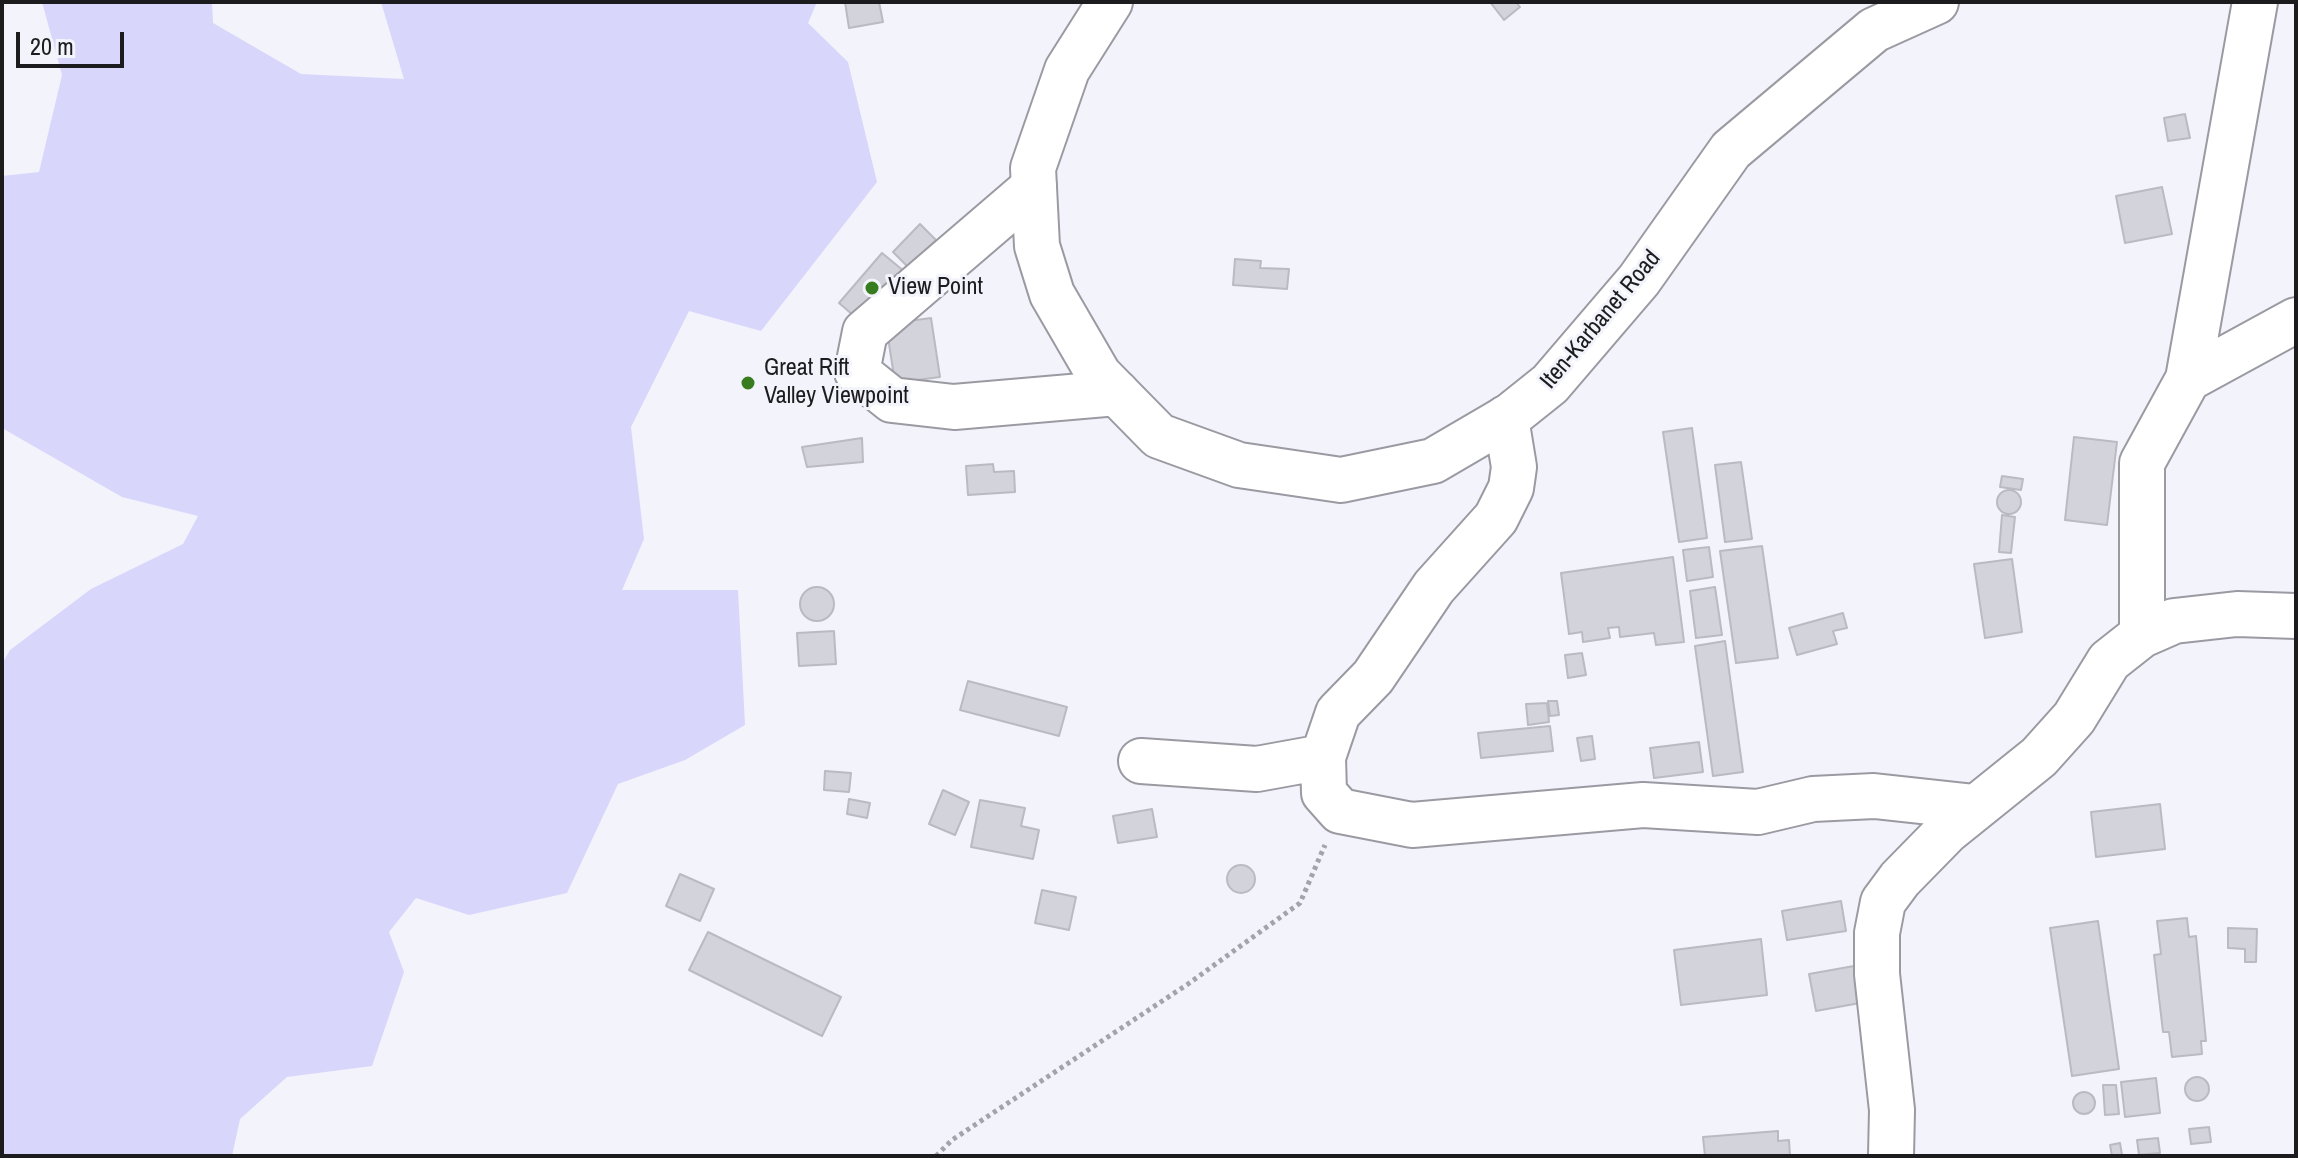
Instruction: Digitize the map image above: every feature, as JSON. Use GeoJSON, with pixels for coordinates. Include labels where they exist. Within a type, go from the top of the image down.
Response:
{"type":"FeatureCollection","features":[{"type":"Feature","properties":{"kind":"street","name":"Iten-Karbanet Road"},"geometry":{"type":"LineString","coordinates":[[1110,2],[1067,70],[1033,168],[1037,246],[1052,294],[1099,375],[1159,436],[1239,465],[1341,480],[1433,461],[1506,418],[1550,384],[1639,280],[1731,150],[1874,30],[1936,2]]}},
{"type":"Feature","properties":{"kind":"street"},"geometry":{"type":"LineString","coordinates":[[2142,635],[2142,463],[2188,379],[2255,2]]}},
{"type":"Feature","properties":{"kind":"street"},"geometry":{"type":"LineString","coordinates":[[1034,187],[865,332],[857,372],[892,400],[954,407],[1117,393]]}},
{"type":"Feature","properties":{"kind":"street"},"geometry":{"type":"LineString","coordinates":[[2188,379],[2296,320]]}},
{"type":"Feature","properties":{"kind":"street"},"geometry":{"type":"LineString","coordinates":[[1506,418],[1514,467],[1511,488],[1496,518],[1434,587],[1373,677],[1338,713],[1323,757],[1324,793],[1340,811],[1412,825],[1643,805],[1758,812],[1813,799],[1874,796],[1975,807]]}},
{"type":"Feature","properties":{"kind":"street"},"geometry":{"type":"LineString","coordinates":[[1891,1156],[1892,1110],[1877,974],[1877,933],[1883,902],[1900,879],[1947,831],[2039,757],[2074,718],[2109,661],[2142,635],[2174,621],[2237,614],[2296,616]]}},
{"type":"Feature","properties":{"kind":"street"},"geometry":{"type":"LineString","coordinates":[[1141,761],[1257,769],[1323,757]]}},
{"type":"Feature","properties":{"kind":"path"},"geometry":{"type":"LineString","coordinates":[[936,1156],[952,1140],[1188,984],[1300,903],[1340,811]]}},
{"type":"Feature","properties":{"kind":"shaded area"},"geometry":{"type":"Polygon","coordinates":[[[42,2],[212,2],[213,23],[301,74],[404,79],[381,2],[817,2],[808,23],[848,62],[877,182],[761,331],[689,311],[631,427],[644,539],[622,590],[738,590],[745,725],[685,760],[618,784],[567,893],[469,915],[416,898],[389,932],[404,972],[372,1066],[287,1077],[240,1119],[232,1156],[2,1156],[2,664],[10,650],[91,589],[183,544],[198,516],[122,497],[2,428],[2,176],[39,172],[62,75],[42,2]]]}},
{"type":"Feature","properties":{"kind":"building"},"geometry":{"type":"Polygon","coordinates":[[[845,2],[879,2],[883,22],[849,28],[845,2]]]}},
{"type":"Feature","properties":{"kind":"building"},"geometry":{"type":"Polygon","coordinates":[[[1490,2],[1516,2],[1520,7],[1504,20],[1490,2]]]}},
{"type":"Feature","properties":{"kind":"building"},"geometry":{"type":"Polygon","coordinates":[[[2185,114],[2190,138],[2168,141],[2164,118],[2185,114]]]}},
{"type":"Feature","properties":{"kind":"building"},"geometry":{"type":"Polygon","coordinates":[[[2162,187],[2172,234],[2125,243],[2116,196],[2162,187]]]}},
{"type":"Feature","properties":{"kind":"building"},"geometry":{"type":"Polygon","coordinates":[[[920,224],[936,240],[908,267],[893,252],[920,224]]]}},
{"type":"Feature","properties":{"kind":"building","name":"View Point"},"geometry":{"type":"Polygon","coordinates":[[[882,253],[905,272],[861,322],[839,303],[882,253]]]}},
{"type":"Feature","properties":{"kind":"building"},"geometry":{"type":"Polygon","coordinates":[[[1235,259],[1261,261],[1260,268],[1289,269],[1287,289],[1233,285],[1235,259]]]}},
{"type":"Feature","properties":{"kind":"building"},"geometry":{"type":"Polygon","coordinates":[[[931,318],[940,377],[895,383],[886,324],[931,318]]]}},
{"type":"Feature","properties":{"kind":"building"},"geometry":{"type":"Polygon","coordinates":[[[1692,428],[1707,538],[1679,542],[1663,432],[1692,428]]]}},
{"type":"Feature","properties":{"kind":"building"},"geometry":{"type":"Polygon","coordinates":[[[2074,437],[2117,442],[2107,525],[2065,520],[2074,437]]]}},
{"type":"Feature","properties":{"kind":"building"},"geometry":{"type":"Polygon","coordinates":[[[862,438],[863,462],[807,467],[802,447],[862,438]]]}},
{"type":"Feature","properties":{"kind":"building"},"geometry":{"type":"Polygon","coordinates":[[[1741,462],[1752,539],[1725,542],[1715,465],[1741,462]]]}},
{"type":"Feature","properties":{"kind":"building"},"geometry":{"type":"Polygon","coordinates":[[[993,464],[994,472],[1014,471],[1015,492],[968,495],[966,466],[993,464]]]}},
{"type":"Feature","properties":{"kind":"building"},"geometry":{"type":"Polygon","coordinates":[[[2002,476],[2023,479],[2021,490],[2000,487],[2002,476]]]}},
{"type":"Feature","properties":{"kind":"building"},"geometry":{"type":"Polygon","coordinates":[[[2009,490],[2017,494],[2021,502],[2017,510],[2009,514],[2001,510],[1997,502],[2001,494],[2009,490]]]}},
{"type":"Feature","properties":{"kind":"building"},"geometry":{"type":"Polygon","coordinates":[[[2002,515],[2015,517],[2011,553],[1999,552],[2002,515]]]}},
{"type":"Feature","properties":{"kind":"building"},"geometry":{"type":"Polygon","coordinates":[[[1762,546],[1778,658],[1736,663],[1720,551],[1762,546]]]}},
{"type":"Feature","properties":{"kind":"building"},"geometry":{"type":"Polygon","coordinates":[[[1709,547],[1713,577],[1687,581],[1683,550],[1709,547]]]}},
{"type":"Feature","properties":{"kind":"building"},"geometry":{"type":"Polygon","coordinates":[[[1673,557],[1684,642],[1656,645],[1654,633],[1620,637],[1619,627],[1608,628],[1610,638],[1583,642],[1582,632],[1569,634],[1561,573],[1673,557]]]}},
{"type":"Feature","properties":{"kind":"building"},"geometry":{"type":"Polygon","coordinates":[[[2012,559],[2022,632],[1985,638],[1974,564],[2012,559]]]}},
{"type":"Feature","properties":{"kind":"building"},"geometry":{"type":"Polygon","coordinates":[[[817,587],[829,592],[834,604],[829,616],[817,621],[805,616],[800,604],[805,592],[817,587]]]}},
{"type":"Feature","properties":{"kind":"building"},"geometry":{"type":"Polygon","coordinates":[[[1715,587],[1722,635],[1696,638],[1690,591],[1715,587]]]}},
{"type":"Feature","properties":{"kind":"building"},"geometry":{"type":"Polygon","coordinates":[[[1843,613],[1847,628],[1833,631],[1837,644],[1797,655],[1789,628],[1843,613]]]}},
{"type":"Feature","properties":{"kind":"building"},"geometry":{"type":"Polygon","coordinates":[[[834,631],[836,664],[799,666],[797,633],[834,631]]]}},
{"type":"Feature","properties":{"kind":"building"},"geometry":{"type":"Polygon","coordinates":[[[1725,641],[1743,772],[1713,776],[1695,646],[1725,641]]]}},
{"type":"Feature","properties":{"kind":"building"},"geometry":{"type":"Polygon","coordinates":[[[1582,653],[1586,675],[1568,678],[1565,655],[1582,653]]]}},
{"type":"Feature","properties":{"kind":"building"},"geometry":{"type":"Polygon","coordinates":[[[968,681],[1067,707],[1059,736],[960,710],[968,681]]]}},
{"type":"Feature","properties":{"kind":"building"},"geometry":{"type":"Polygon","coordinates":[[[1548,701],[1557,701],[1559,715],[1550,716],[1548,701]]]}},
{"type":"Feature","properties":{"kind":"building"},"geometry":{"type":"Polygon","coordinates":[[[1547,703],[1549,722],[1528,725],[1526,704],[1547,703]]]}},
{"type":"Feature","properties":{"kind":"building"},"geometry":{"type":"Polygon","coordinates":[[[1550,726],[1553,751],[1481,758],[1478,733],[1550,726]]]}},
{"type":"Feature","properties":{"kind":"building"},"geometry":{"type":"Polygon","coordinates":[[[1592,736],[1595,759],[1581,761],[1577,738],[1592,736]]]}},
{"type":"Feature","properties":{"kind":"building"},"geometry":{"type":"Polygon","coordinates":[[[1699,742],[1703,772],[1654,778],[1650,748],[1699,742]]]}},
{"type":"Feature","properties":{"kind":"building"},"geometry":{"type":"Polygon","coordinates":[[[825,771],[851,773],[849,792],[824,790],[825,771]]]}},
{"type":"Feature","properties":{"kind":"building"},"geometry":{"type":"Polygon","coordinates":[[[943,790],[969,802],[955,835],[929,824],[943,790]]]}},
{"type":"Feature","properties":{"kind":"building"},"geometry":{"type":"Polygon","coordinates":[[[849,799],[870,803],[867,818],[847,814],[849,799]]]}},
{"type":"Feature","properties":{"kind":"building"},"geometry":{"type":"Polygon","coordinates":[[[980,800],[1025,808],[1021,826],[1039,830],[1033,859],[971,847],[980,800]]]}},
{"type":"Feature","properties":{"kind":"building"},"geometry":{"type":"Polygon","coordinates":[[[2160,804],[2165,849],[2096,857],[2091,812],[2160,804]]]}},
{"type":"Feature","properties":{"kind":"building"},"geometry":{"type":"Polygon","coordinates":[[[1152,809],[1157,837],[1118,843],[1113,816],[1152,809]]]}},
{"type":"Feature","properties":{"kind":"building"},"geometry":{"type":"Polygon","coordinates":[[[1241,865],[1251,869],[1255,879],[1251,889],[1241,893],[1231,889],[1227,879],[1231,869],[1241,865]]]}},
{"type":"Feature","properties":{"kind":"building"},"geometry":{"type":"Polygon","coordinates":[[[680,874],[714,889],[700,921],[666,906],[680,874]]]}},
{"type":"Feature","properties":{"kind":"building"},"geometry":{"type":"Polygon","coordinates":[[[1042,890],[1076,897],[1069,930],[1035,923],[1042,890]]]}},
{"type":"Feature","properties":{"kind":"building"},"geometry":{"type":"Polygon","coordinates":[[[1841,901],[1846,931],[1787,940],[1782,911],[1841,901]]]}},
{"type":"Feature","properties":{"kind":"building"},"geometry":{"type":"Polygon","coordinates":[[[2187,918],[2189,937],[2196,936],[2206,1041],[2201,1041],[2202,1054],[2172,1057],[2169,1032],[2163,1032],[2154,955],[2161,954],[2157,921],[2187,918]]]}},
{"type":"Feature","properties":{"kind":"building"},"geometry":{"type":"Polygon","coordinates":[[[2098,921],[2119,1069],[2072,1076],[2050,928],[2098,921]]]}},
{"type":"Feature","properties":{"kind":"building"},"geometry":{"type":"Polygon","coordinates":[[[2228,928],[2257,929],[2256,962],[2245,962],[2245,949],[2228,948],[2228,928]]]}},
{"type":"Feature","properties":{"kind":"building"},"geometry":{"type":"Polygon","coordinates":[[[708,932],[841,997],[822,1036],[689,970],[708,932]]]}},
{"type":"Feature","properties":{"kind":"building"},"geometry":{"type":"Polygon","coordinates":[[[1761,939],[1767,995],[1681,1005],[1674,950],[1761,939]]]}},
{"type":"Feature","properties":{"kind":"building"},"geometry":{"type":"Polygon","coordinates":[[[1854,966],[1860,1003],[1816,1011],[1809,974],[1854,966]]]}},
{"type":"Feature","properties":{"kind":"building"},"geometry":{"type":"Polygon","coordinates":[[[2197,1077],[2205,1081],[2209,1089],[2205,1097],[2197,1101],[2189,1097],[2185,1089],[2189,1081],[2197,1077]]]}},
{"type":"Feature","properties":{"kind":"building"},"geometry":{"type":"Polygon","coordinates":[[[2156,1078],[2160,1113],[2125,1117],[2121,1082],[2156,1078]]]}},
{"type":"Feature","properties":{"kind":"building"},"geometry":{"type":"Polygon","coordinates":[[[2103,1085],[2116,1085],[2119,1114],[2105,1115],[2103,1085]]]}},
{"type":"Feature","properties":{"kind":"building"},"geometry":{"type":"Polygon","coordinates":[[[2084,1092],[2092,1095],[2095,1103],[2092,1111],[2084,1114],[2076,1111],[2073,1103],[2076,1095],[2084,1092]]]}},
{"type":"Feature","properties":{"kind":"building"},"geometry":{"type":"Polygon","coordinates":[[[2209,1127],[2211,1142],[2191,1144],[2189,1129],[2209,1127]]]}},
{"type":"Feature","properties":{"kind":"building"},"geometry":{"type":"Polygon","coordinates":[[[1778,1131],[1778,1141],[1789,1140],[1790,1156],[1705,1156],[1703,1137],[1778,1131]]]}},
{"type":"Feature","properties":{"kind":"building"},"geometry":{"type":"Polygon","coordinates":[[[2158,1138],[2160,1153],[2139,1155],[2137,1140],[2158,1138]]]}},
{"type":"Feature","properties":{"kind":"building"},"geometry":{"type":"Polygon","coordinates":[[[2120,1143],[2122,1155],[2112,1156],[2110,1145],[2120,1143]]]}},
{"type":"Feature","properties":{"kind":"place","name":"View Point"},"geometry":{"type":"Point","coordinates":[872,288]}},
{"type":"Feature","properties":{"kind":"place","name":"Great Rift Valley Viewpoint"},"geometry":{"type":"Point","coordinates":[748,383]}}]}
